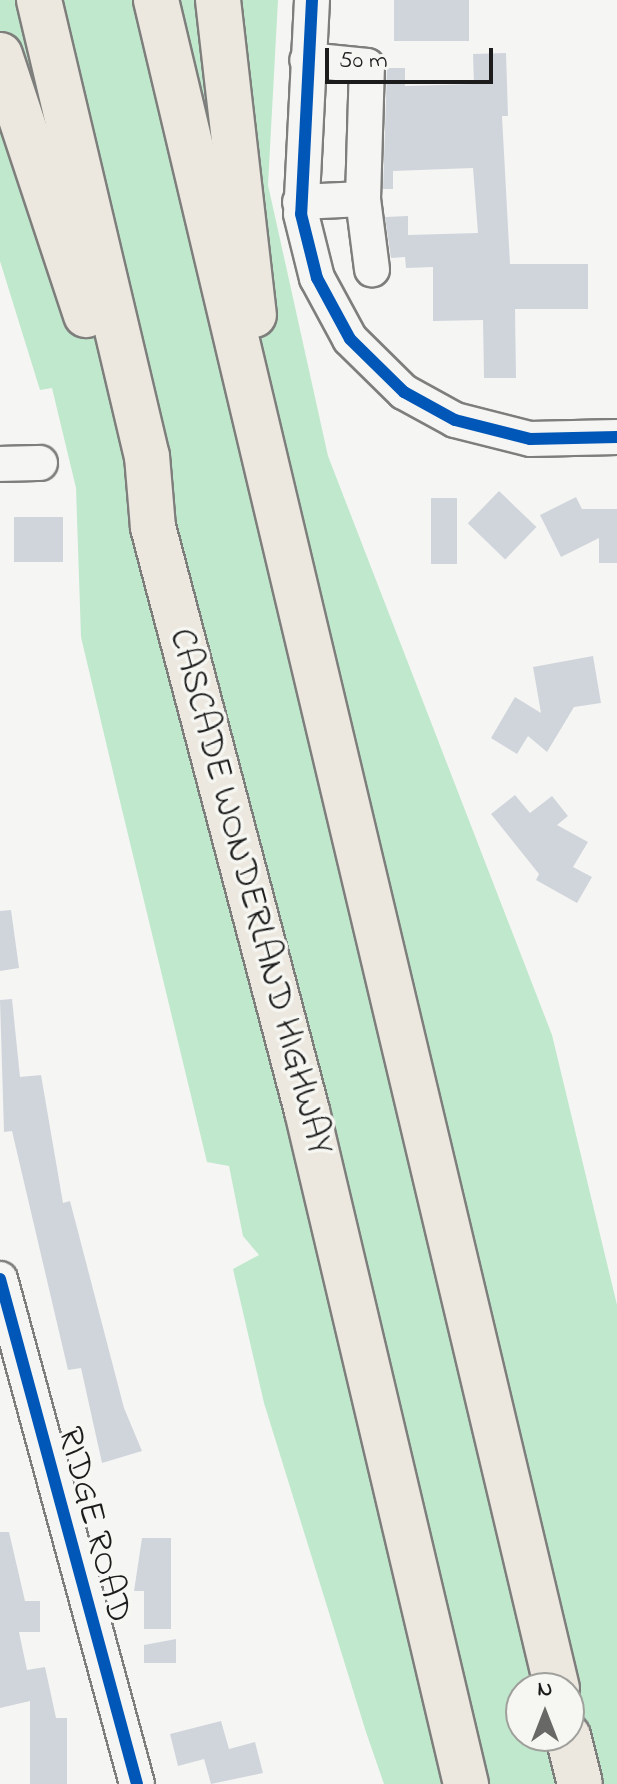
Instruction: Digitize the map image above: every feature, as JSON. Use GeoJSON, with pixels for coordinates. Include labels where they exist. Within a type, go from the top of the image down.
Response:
{"type":"FeatureCollection","features":[{"type":"Feature","properties":{"kind":"highway","name":"CASCADE WONDERLAND HIGHWAY"},"geometry":{"type":"LineString","coordinates":[[39,0],[147,456],[153,527],[307,1111],[466,1784]]}},
{"type":"Feature","properties":{"kind":"highway"},"geometry":{"type":"LineString","coordinates":[[156,0],[265,473],[553,1672]]}},
{"type":"Feature","properties":{"kind":"highway"},"geometry":{"type":"LineString","coordinates":[[218,0],[251,272],[265,473]]}},
{"type":"Feature","properties":{"kind":"highway"},"geometry":{"type":"LineString","coordinates":[[0,55],[153,527]]}},
{"type":"Feature","properties":{"kind":"highway"},"geometry":{"type":"LineString","coordinates":[[572,1752],[580,1784]]}},
{"type":"Feature","properties":{"kind":"street"},"geometry":{"type":"LineString","coordinates":[[312,0],[300,202],[307,247],[330,308],[365,358],[404,392],[455,420],[511,436],[617,437]]}},
{"type":"Feature","properties":{"kind":"street"},"geometry":{"type":"LineString","coordinates":[[307,60],[367,66],[363,199],[372,269]]}},
{"type":"Feature","properties":{"kind":"street"},"geometry":{"type":"LineString","coordinates":[[300,202],[363,199]]}},
{"type":"Feature","properties":{"kind":"street"},"geometry":{"type":"LineString","coordinates":[[0,464],[40,463]]}},
{"type":"Feature","properties":{"kind":"street","name":"RIDGE ROAD"},"geometry":{"type":"LineString","coordinates":[[0,1279],[137,1784]]}},
{"type":"Feature","properties":{"kind":"green space"},"geometry":{"type":"Polygon","coordinates":[[[0,0],[278,0],[268,185],[328,456],[552,1035],[617,1305],[617,1784],[384,1784],[264,1403],[233,1269],[259,1255],[243,1236],[229,1166],[207,1162],[81,637],[76,488],[52,388],[40,390],[0,261],[0,0]]]}},
{"type":"Feature","properties":{"kind":"building"},"geometry":{"type":"Polygon","coordinates":[[[394,0],[469,0],[469,41],[394,41],[394,0]]]}},
{"type":"Feature","properties":{"kind":"building"},"geometry":{"type":"Polygon","coordinates":[[[506,53],[508,116],[502,116],[510,264],[588,264],[588,309],[515,309],[516,378],[484,378],[483,320],[433,321],[433,267],[406,268],[405,257],[391,258],[385,217],[408,216],[408,235],[478,233],[473,168],[393,171],[393,189],[383,189],[387,68],[405,68],[405,86],[474,84],[473,54],[506,53]]]}},
{"type":"Feature","properties":{"kind":"building"},"geometry":{"type":"Polygon","coordinates":[[[499,491],[536,527],[505,559],[468,523],[499,491]]]}},
{"type":"Feature","properties":{"kind":"building"},"geometry":{"type":"Polygon","coordinates":[[[576,497],[582,509],[617,509],[617,563],[599,563],[599,538],[561,557],[540,515],[576,497]]]}},
{"type":"Feature","properties":{"kind":"building"},"geometry":{"type":"Polygon","coordinates":[[[431,498],[457,498],[457,564],[431,564],[431,498]]]}},
{"type":"Feature","properties":{"kind":"building"},"geometry":{"type":"Polygon","coordinates":[[[14,517],[63,517],[63,562],[14,562],[14,517]]]}},
{"type":"Feature","properties":{"kind":"building"},"geometry":{"type":"Polygon","coordinates":[[[593,656],[601,703],[574,707],[547,752],[528,736],[517,754],[491,738],[515,697],[541,713],[533,667],[593,656]]]}},
{"type":"Feature","properties":{"kind":"building"},"geometry":{"type":"Polygon","coordinates":[[[515,795],[530,813],[552,796],[568,816],[557,825],[588,842],[573,867],[592,877],[577,903],[536,880],[539,874],[491,814],[515,795]]]}},
{"type":"Feature","properties":{"kind":"building"},"geometry":{"type":"Polygon","coordinates":[[[11,910],[19,968],[0,971],[0,911],[11,910]]]}},
{"type":"Feature","properties":{"kind":"building"},"geometry":{"type":"Polygon","coordinates":[[[12,999],[20,1077],[41,1075],[63,1203],[70,1201],[124,1408],[142,1451],[102,1463],[81,1368],[68,1370],[12,1131],[4,1132],[0,1000],[12,999]]]}},
{"type":"Feature","properties":{"kind":"building"},"geometry":{"type":"Polygon","coordinates":[[[0,1532],[9,1532],[25,1601],[40,1601],[40,1632],[19,1632],[27,1670],[45,1667],[56,1718],[67,1718],[67,1784],[30,1784],[30,1701],[0,1708],[0,1532]]]}},
{"type":"Feature","properties":{"kind":"building"},"geometry":{"type":"Polygon","coordinates":[[[142,1538],[171,1538],[171,1629],[144,1629],[144,1591],[134,1591],[142,1538]]]}},
{"type":"Feature","properties":{"kind":"building"},"geometry":{"type":"Polygon","coordinates":[[[176,1639],[176,1663],[144,1663],[144,1645],[176,1639]]]}},
{"type":"Feature","properties":{"kind":"building"},"geometry":{"type":"Polygon","coordinates":[[[221,1721],[229,1749],[255,1742],[263,1773],[211,1784],[204,1759],[178,1766],[170,1734],[221,1721]]]}},
{"type":"Feature","properties":{"kind":"cycle path"},"geometry":{"type":"LineString","coordinates":[[312,0],[301,214],[317,278],[350,339],[404,392],[455,420],[530,439],[617,437]]}},
{"type":"Feature","properties":{"kind":"cycle path"},"geometry":{"type":"LineString","coordinates":[[0,1279],[137,1784]]}}]}
